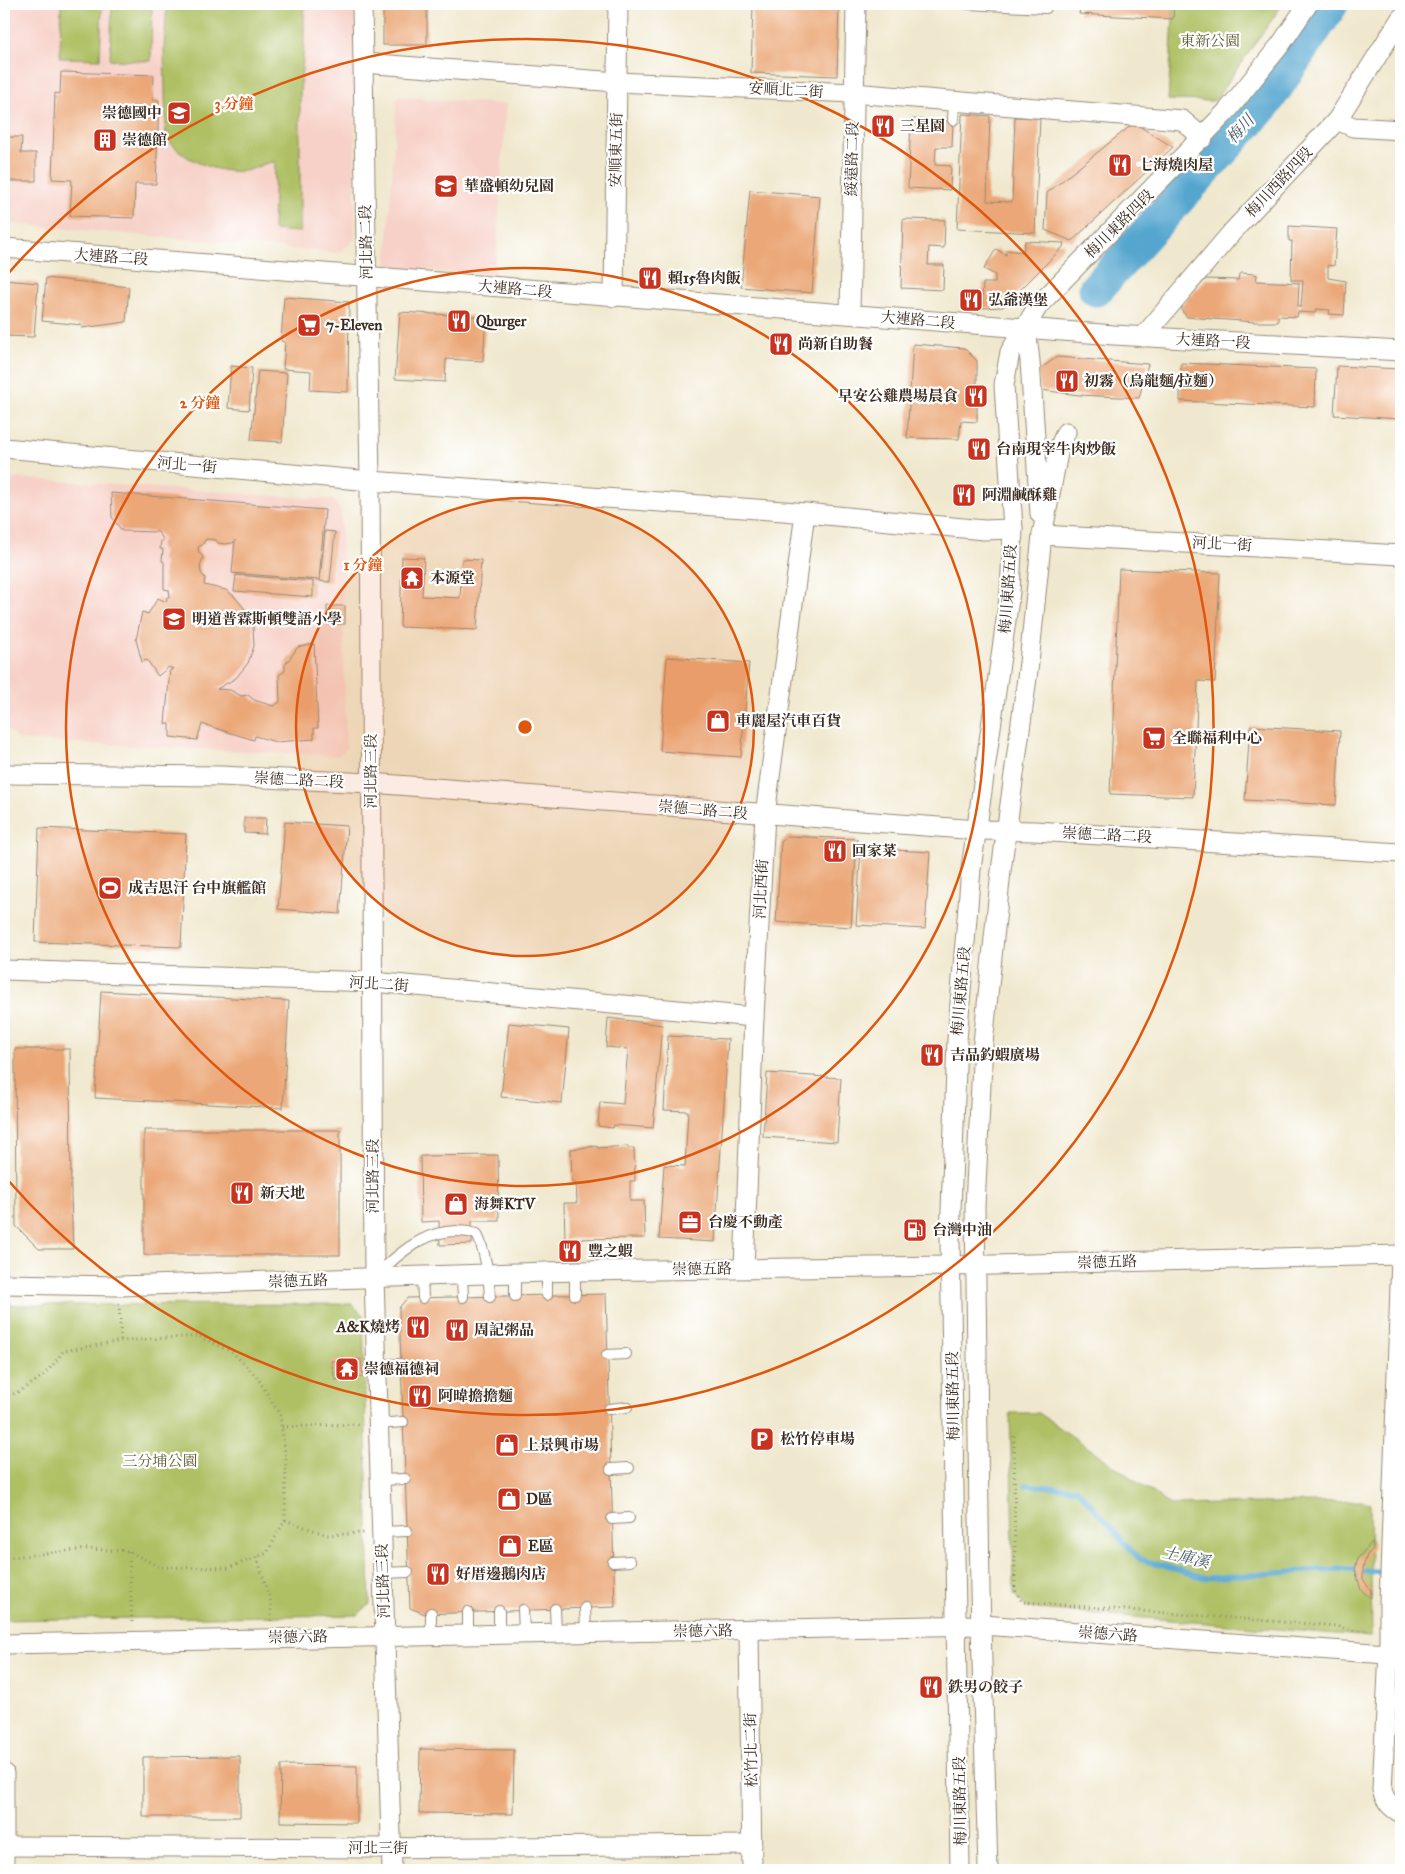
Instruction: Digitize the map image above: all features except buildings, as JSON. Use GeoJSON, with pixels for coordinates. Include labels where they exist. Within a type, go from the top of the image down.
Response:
{"type":"FeatureCollection","features":[{"type":"Feature","properties":{"kind":"street","name":"河北路二段"},"geometry":{"type":"LineString","coordinates":[[362,4],[370,481]]}},
{"type":"Feature","properties":{"kind":"street","name":"安順東五街"},"geometry":{"type":"LineString","coordinates":[[614,297],[618,4]]}},
{"type":"Feature","properties":{"kind":"street","name":"綏遠路二段"},"geometry":{"type":"LineString","coordinates":[[850,314],[856,4]]}},
{"type":"Feature","properties":{"kind":"street","name":"梅川東路四段"},"geometry":{"type":"LineString","coordinates":[[1026,328],[1038,306],[1203,138],[1281,44],[1308,4]]}},
{"type":"Feature","properties":{"kind":"street","name":"梅川西路四段"},"geometry":{"type":"LineString","coordinates":[[1143,337],[1233,231],[1337,120],[1401,18]]}},
{"type":"Feature","properties":{"kind":"street","name":"安順北二街"},"geometry":{"type":"LineString","coordinates":[[363,63],[617,82],[853,93],[1182,120],[1203,138]]}},
{"type":"Feature","properties":{"kind":"street"},"geometry":{"type":"LineString","coordinates":[[1337,120],[1353,127],[1401,130]]}},
{"type":"Feature","properties":{"kind":"street","name":"大連路二段"},"geometry":{"type":"LineString","coordinates":[[4,248],[1026,328]]}},
{"type":"Feature","properties":{"kind":"street","name":"大連路一段"},"geometry":{"type":"LineString","coordinates":[[1026,328],[1143,337],[1401,351]]}},
{"type":"Feature","properties":{"kind":"street","name":"梅川東路五段"},"geometry":{"type":"LineString","coordinates":[[960,1870],[951,1266],[956,1040],[977,830],[1010,592],[1012,529],[1004,385],[1010,352],[1026,328]]}},
{"type":"Feature","properties":{"kind":"street","name":"梅川東路五段"},"geometry":{"type":"LineString","coordinates":[[1026,328],[1042,535]]}},
{"type":"Feature","properties":{"kind":"street","name":"梅川東路五段"},"geometry":{"type":"LineString","coordinates":[[988,1870],[975,1206],[983,1043],[1006,831],[1029,663],[1042,535],[1058,448],[1066,432]]}},
{"type":"Feature","properties":{"kind":"street","name":"河北一街"},"geometry":{"type":"LineString","coordinates":[[4,448],[370,481],[804,513],[984,530],[1012,529]]}},
{"type":"Feature","properties":{"kind":"street","name":"河北路三段"},"geometry":{"type":"LineString","coordinates":[[370,481],[374,1278],[392,1870]]}},
{"type":"Feature","properties":{"kind":"street","name":"河北西街"},"geometry":{"type":"LineString","coordinates":[[744,1268],[754,1017],[765,815],[804,513]]}},
{"type":"Feature","properties":{"kind":"street","name":"河北一街"},"geometry":{"type":"LineString","coordinates":[[1042,535],[1401,555]]}},
{"type":"Feature","properties":{"kind":"street","name":"崇德二路二段"},"geometry":{"type":"LineString","coordinates":[[4,774],[221,776],[372,784],[977,830],[1401,853]]}},
{"type":"Feature","properties":{"kind":"street","name":"河北二街"},"geometry":{"type":"LineString","coordinates":[[4,970],[373,982],[754,1017]]}},
{"type":"Feature","properties":{"kind":"street"},"geometry":{"type":"LineString","coordinates":[[1401,1256],[1389,1603],[1395,1654],[1382,1790],[1384,1798],[1393,1809],[1401,1813]]}},
{"type":"Feature","properties":{"kind":"street","name":"崇德五路"},"geometry":{"type":"LineString","coordinates":[[4,1284],[118,1286],[575,1271],[977,1266],[1401,1256]]}},
{"type":"Feature","properties":{"kind":"street","name":"崇德六路"},"geometry":{"type":"LineString","coordinates":[[4,1644],[468,1633],[982,1625],[1395,1654]]}},
{"type":"Feature","properties":{"kind":"street","name":"松竹北二街"},"geometry":{"type":"LineString","coordinates":[[748,1630],[752,1870]]}},
{"type":"Feature","properties":{"kind":"street"},"geometry":{"type":"LineString","coordinates":[[4,1773],[4,1870]]}},
{"type":"Feature","properties":{"kind":"street","name":"河北三街"},"geometry":{"type":"LineString","coordinates":[[4,1846],[391,1848],[752,1846]]}},
{"type":"Feature","properties":{"kind":"lane"},"geometry":{"type":"LineString","coordinates":[[968,4],[1046,8]]}},
{"type":"Feature","properties":{"kind":"lane"},"geometry":{"type":"LineString","coordinates":[[953,120],[954,101]]}},
{"type":"Feature","properties":{"kind":"lane"},"geometry":{"type":"LineString","coordinates":[[374,1278],[394,1257],[413,1244],[432,1234],[465,1230],[477,1234],[489,1275],[490,1297]]}},
{"type":"Feature","properties":{"kind":"lane"},"geometry":{"type":"LineString","coordinates":[[575,1271],[576,1295]]}},
{"type":"Feature","properties":{"kind":"lane"},"geometry":{"type":"LineString","coordinates":[[547,1272],[548,1295]]}},
{"type":"Feature","properties":{"kind":"lane"},"geometry":{"type":"LineString","coordinates":[[515,1274],[515,1296]]}},
{"type":"Feature","properties":{"kind":"lane"},"geometry":{"type":"LineString","coordinates":[[462,1276],[463,1297]]}},
{"type":"Feature","properties":{"kind":"lane"},"geometry":{"type":"LineString","coordinates":[[422,1277],[423,1298]]}},
{"type":"Feature","properties":{"kind":"lane"},"geometry":{"type":"LineString","coordinates":[[608,1355],[626,1354]]}},
{"type":"Feature","properties":{"kind":"lane"},"geometry":{"type":"LineString","coordinates":[[376,1365],[401,1364]]}},
{"type":"Feature","properties":{"kind":"lane"},"geometry":{"type":"LineString","coordinates":[[609,1409],[627,1407]]}},
{"type":"Feature","properties":{"kind":"lane"},"geometry":{"type":"LineString","coordinates":[[378,1424],[403,1422]]}},
{"type":"Feature","properties":{"kind":"lane"},"geometry":{"type":"LineString","coordinates":[[611,1469],[628,1468]]}},
{"type":"Feature","properties":{"kind":"lane"},"geometry":{"type":"LineString","coordinates":[[380,1480],[405,1479]]}},
{"type":"Feature","properties":{"kind":"lane"},"geometry":{"type":"LineString","coordinates":[[612,1519],[629,1518]]}},
{"type":"Feature","properties":{"kind":"lane"},"geometry":{"type":"LineString","coordinates":[[382,1532],[407,1531]]}},
{"type":"Feature","properties":{"kind":"lane"},"geometry":{"type":"LineString","coordinates":[[614,1562],[630,1561]]}},
{"type":"Feature","properties":{"kind":"lane"},"geometry":{"type":"LineString","coordinates":[[383,1574],[408,1572]]}},
{"type":"Feature","properties":{"kind":"lane"},"geometry":{"type":"LineString","coordinates":[[585,1608],[586,1631]]}},
{"type":"Feature","properties":{"kind":"lane"},"geometry":{"type":"LineString","coordinates":[[555,1609],[556,1632]]}},
{"type":"Feature","properties":{"kind":"lane"},"geometry":{"type":"LineString","coordinates":[[523,1610],[524,1632]]}},
{"type":"Feature","properties":{"kind":"lane"},"geometry":{"type":"LineString","coordinates":[[499,1611],[499,1633]]}},
{"type":"Feature","properties":{"kind":"lane"},"geometry":{"type":"LineString","coordinates":[[468,1612],[468,1633]]}},
{"type":"Feature","properties":{"kind":"lane"},"geometry":{"type":"LineString","coordinates":[[431,1614],[431,1634]]}},
{"type":"Feature","properties":{"kind":"path"},"geometry":{"type":"LineString","coordinates":[[118,1286],[121,1341]]}},
{"type":"Feature","properties":{"kind":"path"},"geometry":{"type":"LineString","coordinates":[[4,1398],[34,1383],[47,1372],[63,1351],[121,1341],[199,1336],[232,1352],[257,1376],[280,1415],[286,1459],[285,1520],[268,1553],[228,1568],[159,1566],[129,1552],[87,1549],[4,1558]]}},
{"type":"Feature","properties":{"kind":"path"},"geometry":{"type":"LineString","coordinates":[[282,1427],[378,1424]]}},
{"type":"Feature","properties":{"kind":"path"},"geometry":{"type":"LineString","coordinates":[[1014,1436],[1015,1590],[1022,1602],[1336,1626],[1363,1634]]}},
{"type":"Feature","properties":{"kind":"path"},"geometry":{"type":"LineString","coordinates":[[285,1520],[327,1535],[382,1532]]}},
{"type":"Feature","properties":{"kind":"path"},"geometry":{"type":"LineString","coordinates":[[129,1552],[133,1642]]}},
{"type":"Feature","properties":{"kind":"path"},"geometry":{"type":"LineString","coordinates":[[257,1557],[271,1602],[272,1638]]}},
{"type":"Feature","properties":{"kind":"shaded area","name":"崇德國中"},"geometry":{"type":"Polygon","coordinates":[[[4,4],[355,4],[355,239],[339,253],[4,223],[4,4]]]}},
{"type":"Feature","properties":{"kind":"shaded area","name":"華盛頓幼兒園"},"geometry":{"type":"Polygon","coordinates":[[[397,97],[506,104],[495,275],[386,268],[397,97]]]}},
{"type":"Feature","properties":{"kind":"shaded area","name":"明道普霖斯頓雙語小學"},"geometry":{"type":"Polygon","coordinates":[[[18,478],[334,500],[341,513],[346,749],[338,756],[18,740],[4,726],[4,482],[18,478]]]}},
{"type":"Feature","properties":{"kind":"green space"},"geometry":{"type":"Polygon","coordinates":[[[61,4],[102,4],[100,59],[60,58],[61,4]]]}},
{"type":"Feature","properties":{"kind":"green space"},"geometry":{"type":"Polygon","coordinates":[[[112,4],[152,4],[151,61],[110,60],[112,4]]]}},
{"type":"Feature","properties":{"kind":"green space"},"geometry":{"type":"Polygon","coordinates":[[[167,4],[304,4],[304,45],[300,93],[300,232],[273,230],[275,162],[245,171],[212,168],[180,152],[166,136],[164,48],[167,4]]]}},
{"type":"Feature","properties":{"kind":"green space","name":"東新公園"},"geometry":{"type":"Polygon","coordinates":[[[1174,4],[1283,4],[1215,100],[1211,101],[1168,100],[1174,4]]]}},
{"type":"Feature","properties":{"kind":"green space","name":"三分埔公園"},"geometry":{"type":"Polygon","coordinates":[[[352,1304],[363,1315],[370,1604],[357,1615],[4,1620],[4,1305],[352,1304]]]}},
{"type":"Feature","properties":{"kind":"green space"},"geometry":{"type":"Polygon","coordinates":[[[1010,1413],[1039,1413],[1170,1505],[1362,1501],[1370,1503],[1372,1637],[1027,1608],[1014,1595],[1010,1413]]]}},
{"type":"Feature","properties":{"kind":"waterway","name":"梅川"},"geometry":{"type":"LineString","coordinates":[[1096,289],[1265,103],[1331,4]]}},
{"type":"Feature","properties":{"kind":"waterway","name":"土庫溪"},"geometry":{"type":"LineString","coordinates":[[1026,1485],[1077,1489],[1139,1559],[1206,1578],[1337,1569],[1401,1574]]}},
{"type":"Feature","properties":{"kind":"place","name":"崇德國中"},"geometry":{"type":"Point","coordinates":[179,113]}},
{"type":"Feature","properties":{"kind":"place","name":"三星園"},"geometry":{"type":"Point","coordinates":[883,126]}},
{"type":"Feature","properties":{"kind":"place","name":"崇德館"},"geometry":{"type":"Point","coordinates":[105,140]}},
{"type":"Feature","properties":{"kind":"place","name":"七海燒肉屋"},"geometry":{"type":"Point","coordinates":[1120,165]}},
{"type":"Feature","properties":{"kind":"place","name":"華盛頓幼兒園"},"geometry":{"type":"Point","coordinates":[446,186]}},
{"type":"Feature","properties":{"kind":"place","name":"賴15魯肉飯"},"geometry":{"type":"Point","coordinates":[650,278]}},
{"type":"Feature","properties":{"kind":"place","name":"弘爺漢堡"},"geometry":{"type":"Point","coordinates":[971,300]}},
{"type":"Feature","properties":{"kind":"place","name":"Qburger"},"geometry":{"type":"Point","coordinates":[459,321]}},
{"type":"Feature","properties":{"kind":"place","name":"7-Eleven"},"geometry":{"type":"Point","coordinates":[309,325]}},
{"type":"Feature","properties":{"kind":"place","name":"尚新自助餐"},"geometry":{"type":"Point","coordinates":[781,344]}},
{"type":"Feature","properties":{"kind":"place","name":"初霧（烏龍麵/拉麵）"},"geometry":{"type":"Point","coordinates":[1067,381]}},
{"type":"Feature","properties":{"kind":"place","name":"早安公雞農場晨食"},"geometry":{"type":"Point","coordinates":[976,396]}},
{"type":"Feature","properties":{"kind":"place","name":"台南現宰牛肉炒飯"},"geometry":{"type":"Point","coordinates":[979,449]}},
{"type":"Feature","properties":{"kind":"place","name":"阿淵鹹酥雞"},"geometry":{"type":"Point","coordinates":[964,495]}},
{"type":"Feature","properties":{"kind":"place","name":"本源堂"},"geometry":{"type":"Point","coordinates":[412,578]}},
{"type":"Feature","properties":{"kind":"place","name":"明道普霖斯頓雙語小學"},"geometry":{"type":"Point","coordinates":[174,619]}},
{"type":"Feature","properties":{"kind":"place","name":"車麗屋汽車百貨"},"geometry":{"type":"Point","coordinates":[718,721]}},
{"type":"Feature","properties":{"kind":"place","name":"全聯福利中心"},"geometry":{"type":"Point","coordinates":[1154,738]}},
{"type":"Feature","properties":{"kind":"place","name":"回家菜"},"geometry":{"type":"Point","coordinates":[835,851]}},
{"type":"Feature","properties":{"kind":"place","name":"成吉思汗 台中旗艦館"},"geometry":{"type":"Point","coordinates":[110,888]}},
{"type":"Feature","properties":{"kind":"place","name":"吉品釣蝦廣場"},"geometry":{"type":"Point","coordinates":[932,1055]}},
{"type":"Feature","properties":{"kind":"place","name":"新天地"},"geometry":{"type":"Point","coordinates":[242,1193]}},
{"type":"Feature","properties":{"kind":"place","name":"海舞KTV"},"geometry":{"type":"Point","coordinates":[456,1204]}},
{"type":"Feature","properties":{"kind":"place","name":"台慶不動產"},"geometry":{"type":"Point","coordinates":[690,1222]}},
{"type":"Feature","properties":{"kind":"place","name":"台灣中油"},"geometry":{"type":"Point","coordinates":[915,1230]}},
{"type":"Feature","properties":{"kind":"place","name":"豐之蝦"},"geometry":{"type":"Point","coordinates":[570,1251]}},
{"type":"Feature","properties":{"kind":"place","name":"A&K燒烤"},"geometry":{"type":"Point","coordinates":[418,1327]}},
{"type":"Feature","properties":{"kind":"place","name":"周記粥品"},"geometry":{"type":"Point","coordinates":[457,1330]}},
{"type":"Feature","properties":{"kind":"place","name":"崇德福德祠"},"geometry":{"type":"Point","coordinates":[347,1369]}},
{"type":"Feature","properties":{"kind":"place","name":"阿暐擔擔麵"},"geometry":{"type":"Point","coordinates":[420,1396]}},
{"type":"Feature","properties":{"kind":"place","name":"松竹停車場"},"geometry":{"type":"Point","coordinates":[762,1439]}},
{"type":"Feature","properties":{"kind":"place","name":"上景興市場"},"geometry":{"type":"Point","coordinates":[507,1445]}},
{"type":"Feature","properties":{"kind":"place","name":"D區"},"geometry":{"type":"Point","coordinates":[509,1499]}},
{"type":"Feature","properties":{"kind":"place","name":"E區"},"geometry":{"type":"Point","coordinates":[510,1546]}},
{"type":"Feature","properties":{"kind":"place","name":"好厝邊鵝肉店"},"geometry":{"type":"Point","coordinates":[438,1574]}},
{"type":"Feature","properties":{"kind":"place","name":"鉄男の餃子"},"geometry":{"type":"Point","coordinates":[931,1687]}}]}
